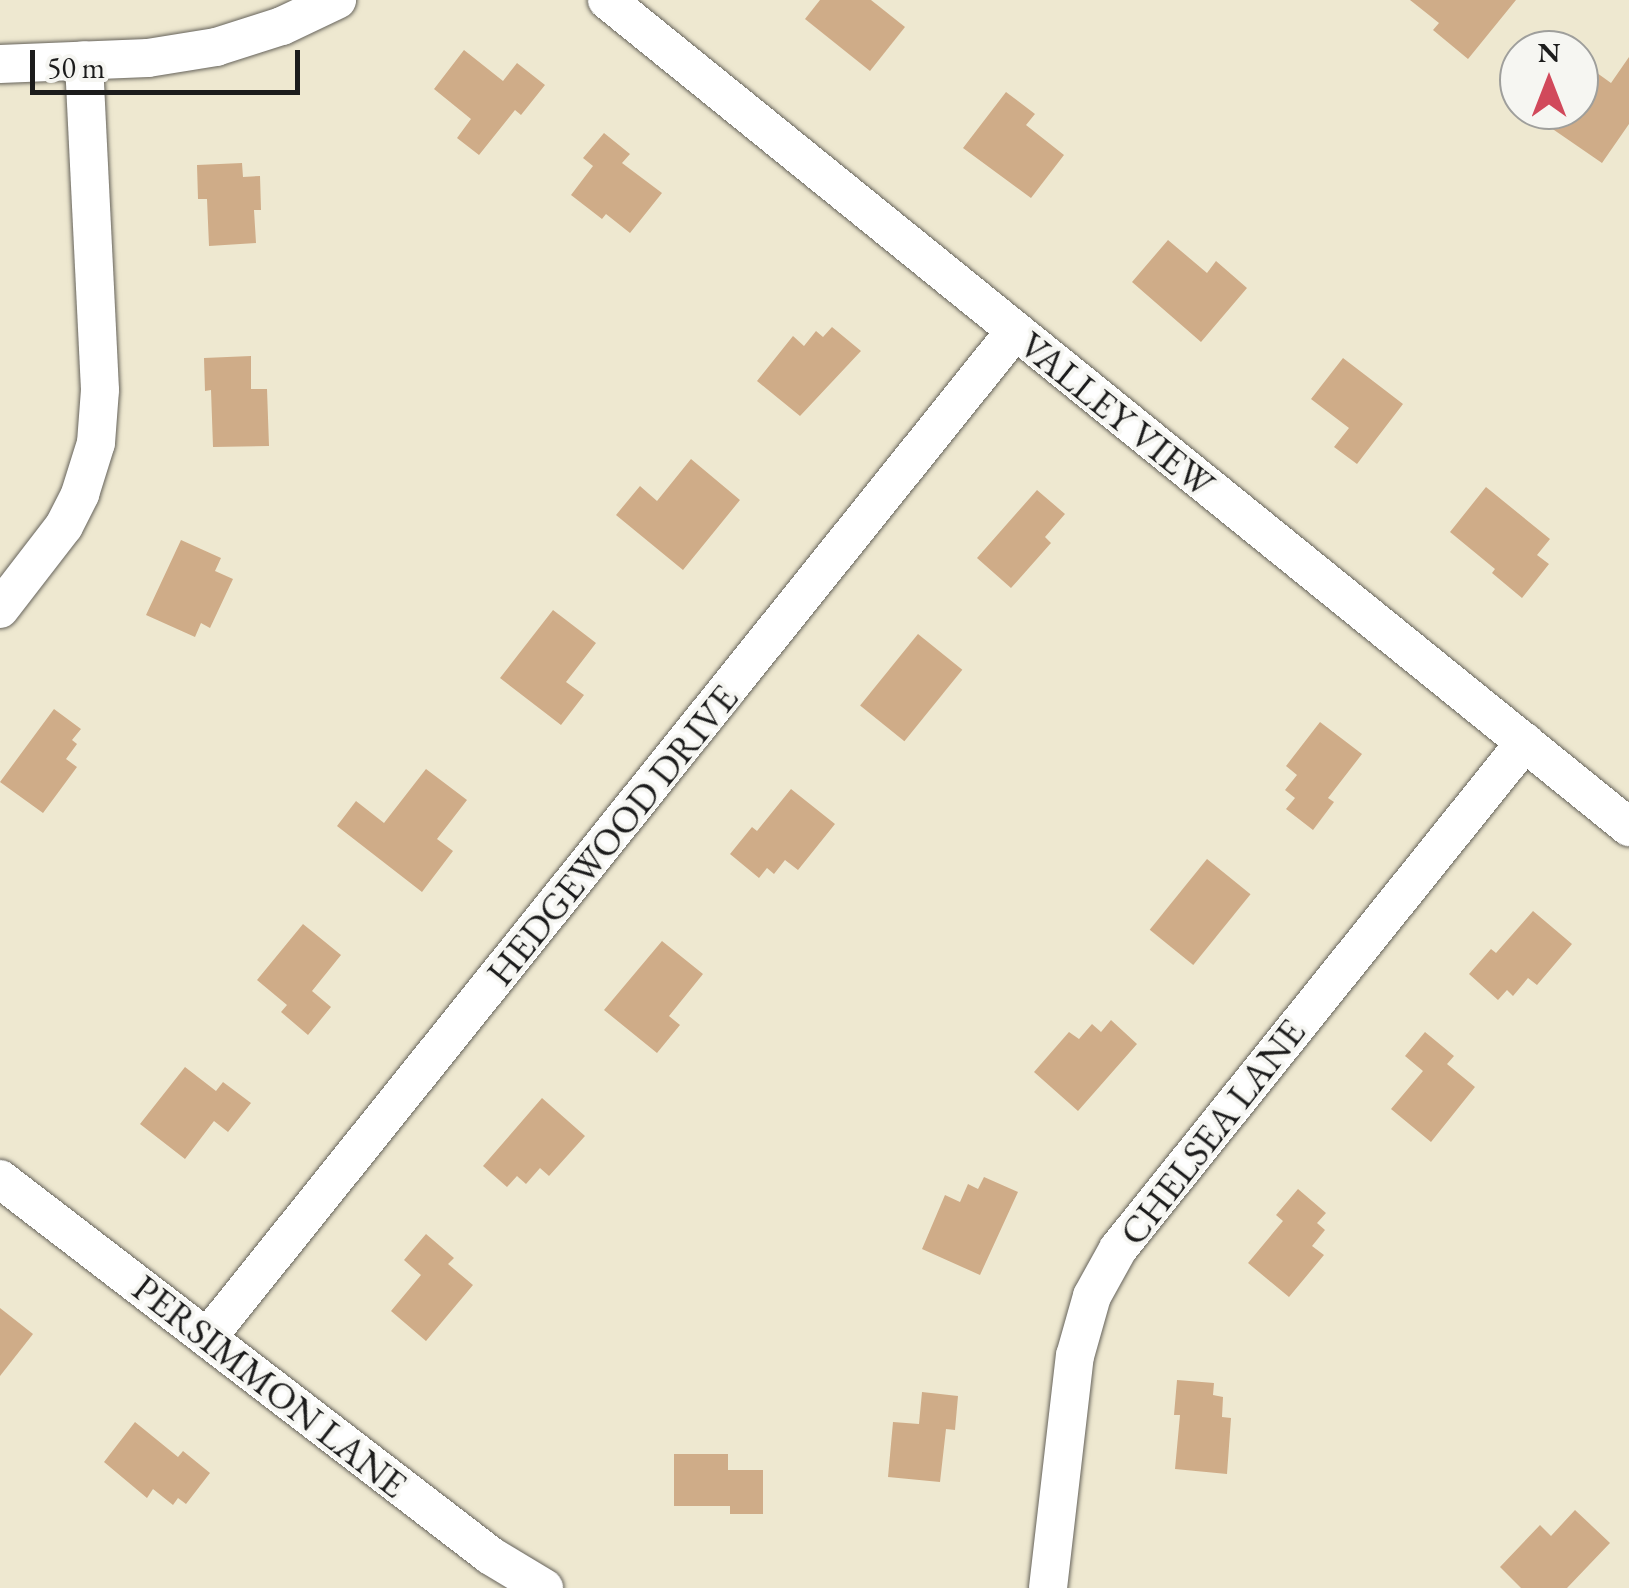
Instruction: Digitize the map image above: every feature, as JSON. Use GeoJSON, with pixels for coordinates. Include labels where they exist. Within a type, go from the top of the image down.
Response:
{"type":"FeatureCollection","features":[{"type":"Feature","properties":{"kind":"street"},"geometry":{"type":"LineString","coordinates":[[0,64],[148,58],[216,47],[282,26],[337,0]]}},
{"type":"Feature","properties":{"kind":"street","name":"VALLEY VIEW"},"geometry":{"type":"LineString","coordinates":[[607,0],[1629,826]]}},
{"type":"Feature","properties":{"kind":"street"},"geometry":{"type":"LineString","coordinates":[[0,609],[64,526],[80,494],[96,443],[100,390],[84,60]]}},
{"type":"Feature","properties":{"kind":"street","name":"HEDGEWOOD DRIVE"},"geometry":{"type":"LineString","coordinates":[[207,1338],[1014,331]]}},
{"type":"Feature","properties":{"kind":"street","name":"CHELSEA LANE"},"geometry":{"type":"LineString","coordinates":[[1048,1588],[1076,1356],[1092,1296],[1118,1249],[1525,742]]}},
{"type":"Feature","properties":{"kind":"street","name":"PERSIMMON LANE"},"geometry":{"type":"LineString","coordinates":[[0,1179],[491,1556],[544,1588]]}},
{"type":"Feature","properties":{"kind":"building"},"geometry":{"type":"Polygon","coordinates":[[[820,0],[871,0],[905,27],[870,71],[805,19],[820,0]]]}},
{"type":"Feature","properties":{"kind":"building"},"geometry":{"type":"Polygon","coordinates":[[[1410,0],[1516,0],[1468,59],[1433,30],[1439,23],[1410,0]]]}},
{"type":"Feature","properties":{"kind":"building"},"geometry":{"type":"Polygon","coordinates":[[[464,50],[503,81],[517,63],[545,85],[521,115],[515,110],[479,155],[457,138],[471,119],[434,89],[464,50]]]}},
{"type":"Feature","properties":{"kind":"building"},"geometry":{"type":"Polygon","coordinates":[[[1629,57],[1629,124],[1602,163],[1554,130],[1599,130],[1599,74],[1611,83],[1629,57]]]}},
{"type":"Feature","properties":{"kind":"building"},"geometry":{"type":"Polygon","coordinates":[[[1006,92],[1035,114],[1026,125],[1064,155],[1031,198],[963,148],[1006,92]]]}},
{"type":"Feature","properties":{"kind":"building"},"geometry":{"type":"Polygon","coordinates":[[[604,133],[630,154],[622,163],[662,193],[630,233],[606,214],[602,219],[571,195],[593,166],[583,158],[604,133]]]}},
{"type":"Feature","properties":{"kind":"building"},"geometry":{"type":"Polygon","coordinates":[[[242,163],[243,177],[260,176],[261,210],[254,210],[256,243],[209,246],[207,199],[198,199],[197,165],[242,163]]]}},
{"type":"Feature","properties":{"kind":"building"},"geometry":{"type":"Polygon","coordinates":[[[1168,240],[1207,273],[1216,261],[1247,288],[1201,342],[1132,282],[1168,240]]]}},
{"type":"Feature","properties":{"kind":"building"},"geometry":{"type":"Polygon","coordinates":[[[832,327],[861,351],[800,416],[757,381],[793,336],[804,346],[816,331],[823,337],[832,327]]]}},
{"type":"Feature","properties":{"kind":"building"},"geometry":{"type":"Polygon","coordinates":[[[251,356],[251,389],[267,389],[269,446],[213,447],[211,390],[205,391],[204,358],[251,356]]]}},
{"type":"Feature","properties":{"kind":"building"},"geometry":{"type":"Polygon","coordinates":[[[1343,358],[1403,404],[1357,464],[1334,447],[1349,428],[1311,399],[1343,358]]]}},
{"type":"Feature","properties":{"kind":"building"},"geometry":{"type":"Polygon","coordinates":[[[691,459],[740,500],[683,570],[616,515],[640,486],[657,501],[691,459]]]}},
{"type":"Feature","properties":{"kind":"building"},"geometry":{"type":"Polygon","coordinates":[[[1486,487],[1550,539],[1537,555],[1549,564],[1522,598],[1492,573],[1495,569],[1450,532],[1486,487]]]}},
{"type":"Feature","properties":{"kind":"building"},"geometry":{"type":"Polygon","coordinates":[[[1037,490],[1065,514],[1045,537],[1051,543],[1011,588],[977,558],[1037,490]]]}},
{"type":"Feature","properties":{"kind":"building"},"geometry":{"type":"Polygon","coordinates":[[[181,540],[221,558],[215,571],[233,579],[210,628],[201,623],[195,637],[146,615],[181,540]]]}},
{"type":"Feature","properties":{"kind":"building"},"geometry":{"type":"Polygon","coordinates":[[[553,610],[596,643],[566,682],[584,695],[561,725],[500,678],[553,610]]]}},
{"type":"Feature","properties":{"kind":"building"},"geometry":{"type":"Polygon","coordinates":[[[918,634],[962,670],[904,741],[860,705],[918,634]]]}},
{"type":"Feature","properties":{"kind":"building"},"geometry":{"type":"Polygon","coordinates":[[[54,709],[81,729],[72,740],[77,744],[66,759],[77,767],[43,813],[0,782],[54,709]]]}},
{"type":"Feature","properties":{"kind":"building"},"geometry":{"type":"Polygon","coordinates":[[[1320,722],[1362,754],[1328,798],[1334,802],[1313,830],[1286,809],[1295,798],[1285,790],[1297,775],[1286,766],[1320,722]]]}},
{"type":"Feature","properties":{"kind":"building"},"geometry":{"type":"Polygon","coordinates":[[[426,769],[467,800],[437,839],[453,851],[422,892],[337,826],[356,801],[384,823],[426,769]]]}},
{"type":"Feature","properties":{"kind":"building"},"geometry":{"type":"Polygon","coordinates":[[[791,789],[835,824],[798,870],[785,860],[774,874],[767,868],[759,878],[730,854],[752,827],[757,831],[791,789]]]}},
{"type":"Feature","properties":{"kind":"building"},"geometry":{"type":"Polygon","coordinates":[[[1207,859],[1251,894],[1193,965],[1150,930],[1207,859]]]}},
{"type":"Feature","properties":{"kind":"building"},"geometry":{"type":"Polygon","coordinates":[[[1533,911],[1572,944],[1537,985],[1528,978],[1513,996],[1507,990],[1498,1000],[1469,974],[1491,949],[1496,953],[1533,911]]]}},
{"type":"Feature","properties":{"kind":"building"},"geometry":{"type":"Polygon","coordinates":[[[303,924],[341,955],[312,991],[331,1007],[308,1035],[281,1012],[287,1005],[257,980],[303,924]]]}},
{"type":"Feature","properties":{"kind":"building"},"geometry":{"type":"Polygon","coordinates":[[[662,941],[703,974],[669,1016],[680,1025],[657,1053],[604,1010],[662,941]]]}},
{"type":"Feature","properties":{"kind":"building"},"geometry":{"type":"Polygon","coordinates":[[[1111,1020],[1137,1044],[1078,1111],[1034,1072],[1069,1032],[1079,1039],[1092,1024],[1101,1032],[1111,1020]]]}},
{"type":"Feature","properties":{"kind":"building"},"geometry":{"type":"Polygon","coordinates":[[[1425,1032],[1454,1056],[1447,1064],[1475,1087],[1431,1142],[1391,1109],[1423,1071],[1405,1056],[1425,1032]]]}},
{"type":"Feature","properties":{"kind":"building"},"geometry":{"type":"Polygon","coordinates":[[[185,1067],[216,1091],[223,1082],[251,1103],[228,1132],[214,1121],[185,1159],[140,1124],[185,1067]]]}},
{"type":"Feature","properties":{"kind":"building"},"geometry":{"type":"Polygon","coordinates":[[[542,1098],[585,1136],[549,1176],[540,1168],[526,1184],[517,1176],[507,1187],[483,1166],[542,1098]]]}},
{"type":"Feature","properties":{"kind":"building"},"geometry":{"type":"Polygon","coordinates":[[[984,1177],[1018,1192],[980,1275],[922,1249],[945,1195],[960,1202],[968,1184],[978,1189],[984,1177]]]}},
{"type":"Feature","properties":{"kind":"building"},"geometry":{"type":"Polygon","coordinates":[[[1298,1189],[1326,1213],[1317,1223],[1325,1230],[1312,1246],[1324,1255],[1289,1297],[1248,1263],[1283,1221],[1276,1215],[1298,1189]]]}},
{"type":"Feature","properties":{"kind":"building"},"geometry":{"type":"Polygon","coordinates":[[[426,1234],[454,1258],[448,1264],[473,1285],[426,1341],[391,1311],[421,1275],[404,1260],[426,1234]]]}},
{"type":"Feature","properties":{"kind":"building"},"geometry":{"type":"Polygon","coordinates":[[[0,1308],[33,1334],[0,1376],[0,1308]]]}},
{"type":"Feature","properties":{"kind":"building"},"geometry":{"type":"Polygon","coordinates":[[[1177,1380],[1214,1383],[1213,1395],[1223,1397],[1222,1417],[1231,1418],[1227,1474],[1175,1469],[1180,1415],[1174,1415],[1177,1380]]]}},
{"type":"Feature","properties":{"kind":"building"},"geometry":{"type":"Polygon","coordinates":[[[922,1392],[958,1396],[955,1430],[946,1429],[940,1482],[888,1477],[893,1422],[919,1424],[922,1392]]]}},
{"type":"Feature","properties":{"kind":"building"},"geometry":{"type":"Polygon","coordinates":[[[135,1422],[178,1457],[183,1451],[210,1473],[186,1504],[178,1498],[173,1505],[153,1489],[147,1498],[104,1462],[135,1422]]]}},
{"type":"Feature","properties":{"kind":"building"},"geometry":{"type":"Polygon","coordinates":[[[674,1454],[728,1454],[728,1470],[763,1470],[763,1514],[730,1514],[730,1506],[674,1506],[674,1454]]]}},
{"type":"Feature","properties":{"kind":"building"},"geometry":{"type":"Polygon","coordinates":[[[1575,1510],[1610,1543],[1567,1588],[1521,1588],[1500,1567],[1540,1525],[1551,1536],[1575,1510]]]}}]}
